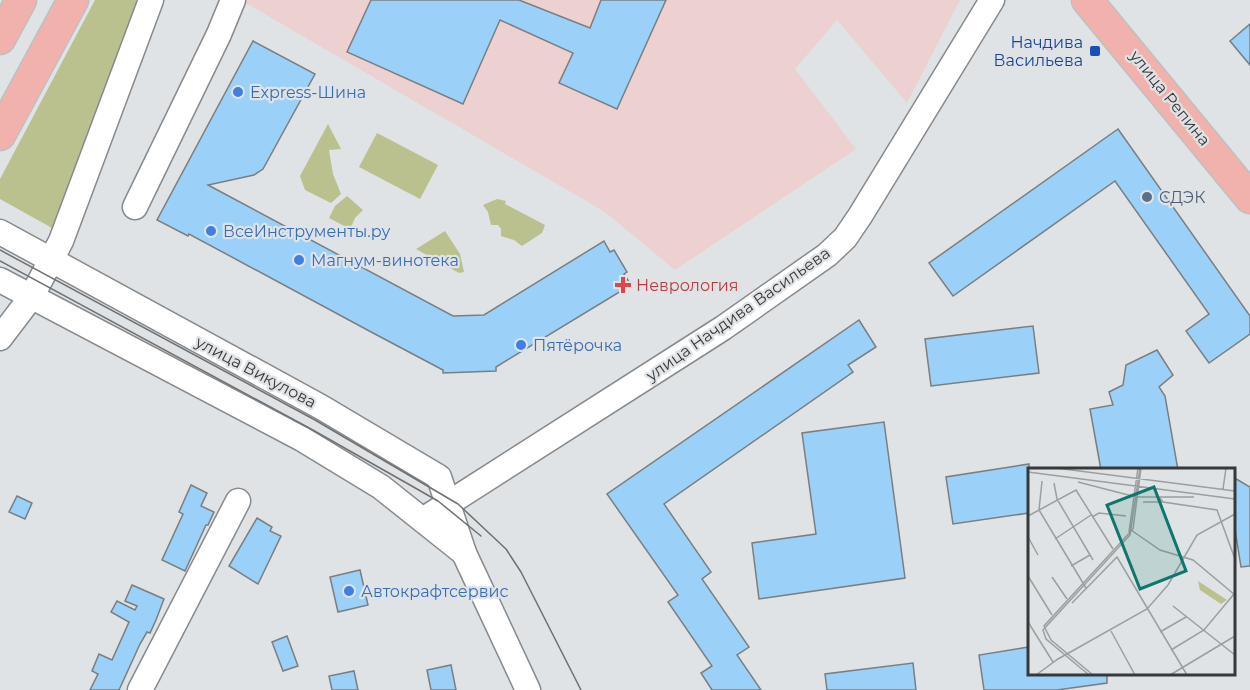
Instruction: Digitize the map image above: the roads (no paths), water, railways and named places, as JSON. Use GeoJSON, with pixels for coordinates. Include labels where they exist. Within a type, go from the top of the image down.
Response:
{"type":"FeatureCollection","features":[{"type":"Feature","properties":{"kind":"main road"},"geometry":{"type":"LineString","coordinates":[[0,39],[21,0]]}},
{"type":"Feature","properties":{"kind":"main road"},"geometry":{"type":"LineString","coordinates":[[0,135],[73,0]]}},
{"type":"Feature","properties":{"kind":"main road","name":"улица Репина"},"geometry":{"type":"LineString","coordinates":[[1088,0],[1250,198]]}},
{"type":"Feature","properties":{"kind":"street"},"geometry":{"type":"LineString","coordinates":[[0,338],[32,296],[61,241],[151,0]]}},
{"type":"Feature","properties":{"kind":"street"},"geometry":{"type":"LineString","coordinates":[[135,207],[223,26],[232,0]]}},
{"type":"Feature","properties":{"kind":"street","name":"улица Начдива Васильева"},"geometry":{"type":"LineString","coordinates":[[424,519],[723,328],[827,255],[845,238],[860,216],[993,0]]}},
{"type":"Feature","properties":{"kind":"street","name":"улица Викулова"},"geometry":{"type":"LineString","coordinates":[[8,237],[321,406],[439,477],[464,553],[528,690]]}},
{"type":"Feature","properties":{"kind":"street","name":"улица Викулова"},"geometry":{"type":"LineString","coordinates":[[0,280],[302,439],[381,487],[464,553]]}},
{"type":"Feature","properties":{"kind":"street"},"geometry":{"type":"LineString","coordinates":[[140,690],[238,501]]}},
{"type":"Feature","properties":{"kind":"tram line"},"geometry":{"type":"LineString","coordinates":[[0,250],[315,420],[458,504],[506,549],[521,572],[581,690]]}},
{"type":"Feature","properties":{"kind":"tram line"},"geometry":{"type":"LineString","coordinates":[[0,261],[311,429],[438,501],[481,536]]}},
{"type":"Feature","properties":{"kind":"place","name":"Начдива Васильева"},"geometry":{"type":"Point","coordinates":[1095,51]}},
{"type":"Feature","properties":{"kind":"place","name":"Express-Шина"},"geometry":{"type":"Point","coordinates":[238,92]}},
{"type":"Feature","properties":{"kind":"place","name":"СДЭК"},"geometry":{"type":"Point","coordinates":[1147,197]}},
{"type":"Feature","properties":{"kind":"place","name":"ВсеИнструменты.ру"},"geometry":{"type":"Point","coordinates":[211,231]}},
{"type":"Feature","properties":{"kind":"place","name":"Магнум-винотека"},"geometry":{"type":"Point","coordinates":[299,260]}},
{"type":"Feature","properties":{"kind":"place","name":"Неврология"},"geometry":{"type":"Point","coordinates":[623,285]}},
{"type":"Feature","properties":{"kind":"place","name":"Пятёрочка"},"geometry":{"type":"Point","coordinates":[521,345]}},
{"type":"Feature","properties":{"kind":"place","name":"Автокрафтсервис"},"geometry":{"type":"Point","coordinates":[349,591]}}]}
